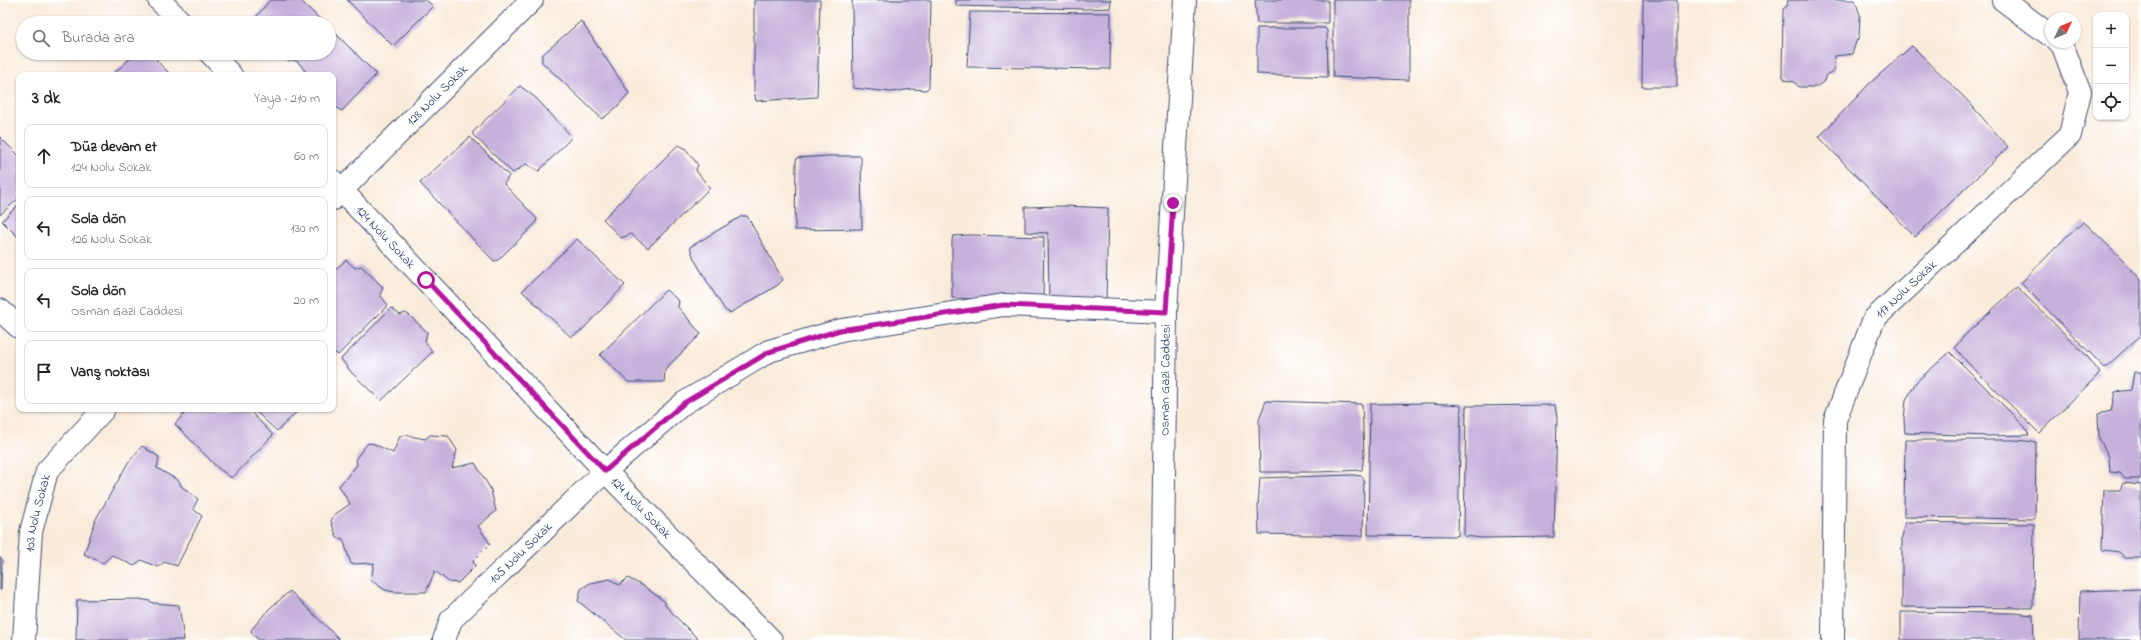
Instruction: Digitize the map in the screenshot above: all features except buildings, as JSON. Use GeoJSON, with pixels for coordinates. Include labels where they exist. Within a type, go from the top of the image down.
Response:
{"type":"FeatureCollection","features":[{"type":"Feature","properties":{"kind":"street"},"geometry":{"type":"LineString","coordinates":[[159,0],[175,16]]}},
{"type":"Feature","properties":{"kind":"street","name":"128 Nolu Sokak"},"geometry":{"type":"LineString","coordinates":[[336,190],[532,0]]}},
{"type":"Feature","properties":{"kind":"street","name":"Osman Gazi Caddesi"},"geometry":{"type":"LineString","coordinates":[[1162,640],[1166,312],[1185,0]]}},
{"type":"Feature","properties":{"kind":"street"},"geometry":{"type":"LineString","coordinates":[[2003,0],[2045,32]]}},
{"type":"Feature","properties":{"kind":"street","name":"117 Nolu Sokak"},"geometry":{"type":"LineString","coordinates":[[1833,640],[1835,420],[1874,319],[2070,135],[2080,92],[2064,48]]}},
{"type":"Feature","properties":{"kind":"street"},"geometry":{"type":"LineString","coordinates":[[217,60],[228,72]]}},
{"type":"Feature","properties":{"kind":"street","name":"124 Nolu Sokak"},"geometry":{"type":"LineString","coordinates":[[336,190],[605,471],[771,640]]}},
{"type":"Feature","properties":{"kind":"street","name":"105 Nolu Sokak"},"geometry":{"type":"LineString","coordinates":[[444,640],[451,620],[605,471],[684,403],[769,352],[840,330],[1004,305],[1166,312]]}},
{"type":"Feature","properties":{"kind":"street"},"geometry":{"type":"LineString","coordinates":[[0,310],[16,324]]}},
{"type":"Feature","properties":{"kind":"street","name":"103 Nolu Sokak"},"geometry":{"type":"LineString","coordinates":[[24,640],[31,532],[47,471],[101,412]]}},
{"type":"Feature","properties":{"kind":"route"},"geometry":{"type":"LineString","coordinates":[[426,280],[605,471],[684,403],[769,352],[840,330],[1004,305],[1166,312],[1173,203]]}}]}
